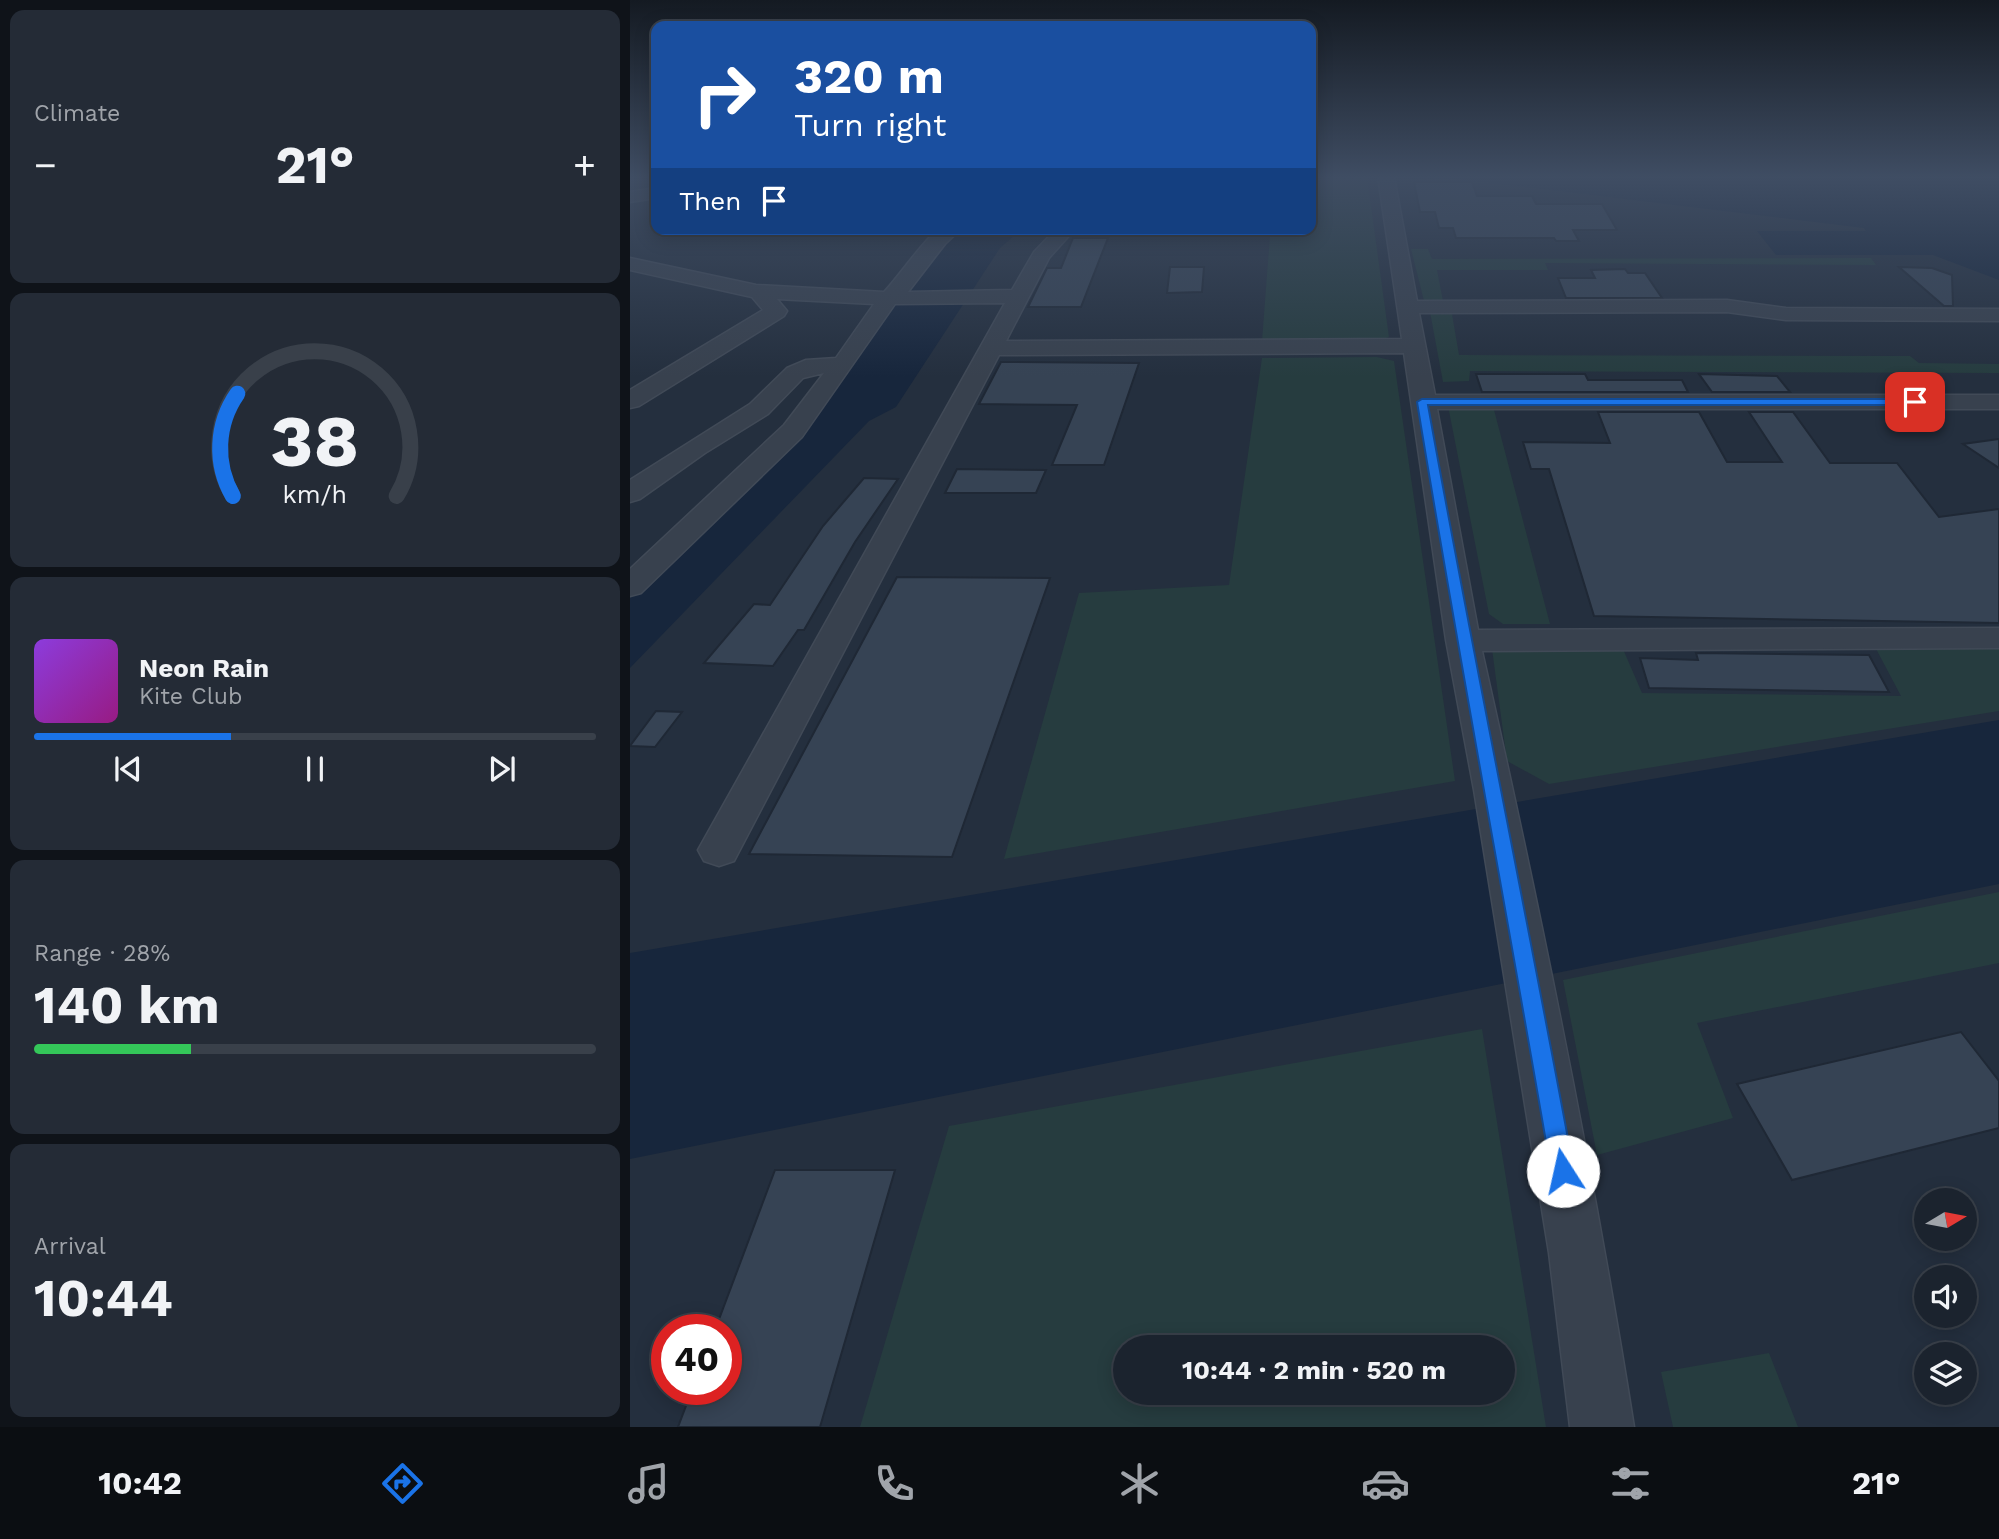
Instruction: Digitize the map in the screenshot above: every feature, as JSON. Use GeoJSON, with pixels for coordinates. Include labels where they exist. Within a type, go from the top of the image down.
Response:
{"type":"FeatureCollection","features":[{"type":"Feature","properties":{"kind":"street"},"geometry":{"type":"LineString","coordinates":[[630,586],[793,431],[889,298],[908,280],[935,244]]}},
{"type":"Feature","properties":{"kind":"street"},"geometry":{"type":"LineString","coordinates":[[719,850],[1041,256],[1052,244]]}},
{"type":"Feature","properties":{"kind":"street"},"geometry":{"type":"LineString","coordinates":[[1397,244],[1463,640],[1494,790],[1578,1253],[1602,1427]]}},
{"type":"Feature","properties":{"kind":"street"},"geometry":{"type":"LineString","coordinates":[[630,264],[694,280],[758,291],[889,298],[1020,296]]}},
{"type":"Feature","properties":{"kind":"street"},"geometry":{"type":"LineString","coordinates":[[630,401],[776,311],[758,291]]}},
{"type":"Feature","properties":{"kind":"street"},"geometry":{"type":"LineString","coordinates":[[1408,307],[1727,306],[1786,314],[1999,315]]}},
{"type":"Feature","properties":{"kind":"street"},"geometry":{"type":"LineString","coordinates":[[992,348],[1413,346]]}},
{"type":"Feature","properties":{"kind":"street"},"geometry":{"type":"LineString","coordinates":[[630,493],[696,447],[759,409],[795,373],[806,367],[843,365]]}},
{"type":"Feature","properties":{"kind":"street"},"geometry":{"type":"LineString","coordinates":[[1422,402],[1999,402]]}},
{"type":"Feature","properties":{"kind":"street"},"geometry":{"type":"LineString","coordinates":[[1463,640],[1620,642],[1783,638],[1999,638]]}},
{"type":"Feature","properties":{"kind":"green space"},"geometry":{"type":"Polygon","coordinates":[[[1269,244],[1376,244],[1389,337],[1376,342],[1262,341],[1269,244]]]}},
{"type":"Feature","properties":{"kind":"green space"},"geometry":{"type":"Polygon","coordinates":[[[1411,249],[1428,249],[1432,259],[1871,258],[1876,265],[1545,263],[1548,270],[1437,270],[1443,301],[1424,301],[1411,249]]]}},
{"type":"Feature","properties":{"kind":"green space"},"geometry":{"type":"Polygon","coordinates":[[[1430,312],[1452,314],[1459,355],[1910,356],[1919,363],[1999,364],[1999,373],[1470,371],[1469,381],[1443,382],[1430,312]]]}},
{"type":"Feature","properties":{"kind":"green space"},"geometry":{"type":"Polygon","coordinates":[[[1377,357],[1394,361],[1455,781],[1004,859],[1079,593],[1229,585],[1262,358],[1377,357]]]}},
{"type":"Feature","properties":{"kind":"green space"},"geometry":{"type":"Polygon","coordinates":[[[1448,406],[1493,406],[1550,624],[1503,624],[1489,614],[1448,406]]]}},
{"type":"Feature","properties":{"kind":"green space"},"geometry":{"type":"Polygon","coordinates":[[[1874,645],[1999,645],[1999,711],[1549,784],[1507,761],[1492,649],[1623,649],[1642,693],[1901,696],[1874,645]]]}},
{"type":"Feature","properties":{"kind":"green space"},"geometry":{"type":"Polygon","coordinates":[[[1999,892],[1999,963],[1697,1023],[1733,1118],[1597,1155],[1563,980],[1999,892]]]}},
{"type":"Feature","properties":{"kind":"green space"},"geometry":{"type":"Polygon","coordinates":[[[1482,1029],[1546,1427],[860,1427],[949,1126],[1482,1029]]]}},
{"type":"Feature","properties":{"kind":"green space"},"geometry":{"type":"Polygon","coordinates":[[[1769,1353],[1798,1427],[1673,1427],[1661,1372],[1769,1353]]]}},
{"type":"Feature","properties":{"kind":"water"},"geometry":{"type":"Polygon","coordinates":[[[942,244],[1005,244],[896,407],[869,421],[630,668],[630,598],[795,436],[942,244]]]}},
{"type":"Feature","properties":{"kind":"water"},"geometry":{"type":"Polygon","coordinates":[[[1767,244],[1999,244],[1999,280],[1933,255],[1776,255],[1767,244]]]}},
{"type":"Feature","properties":{"kind":"water"},"geometry":{"type":"Polygon","coordinates":[[[1999,720],[1999,884],[630,1159],[630,953],[1999,720]]]}},
{"type":"Feature","properties":{"kind":"building"},"geometry":{"type":"Polygon","coordinates":[[[1071,244],[1106,244],[1081,307],[1028,307],[1047,268],[1061,268],[1071,244]]]}},
{"type":"Feature","properties":{"kind":"building"},"geometry":{"type":"Polygon","coordinates":[[[1170,267],[1204,267],[1202,292],[1167,293],[1170,267]]]}},
{"type":"Feature","properties":{"kind":"building"},"geometry":{"type":"Polygon","coordinates":[[[1899,267],[1932,268],[1952,275],[1953,306],[1944,306],[1899,267]]]}},
{"type":"Feature","properties":{"kind":"building"},"geometry":{"type":"Polygon","coordinates":[[[1625,269],[1628,273],[1645,273],[1662,298],[1566,298],[1558,278],[1595,278],[1591,270],[1625,269]]]}},
{"type":"Feature","properties":{"kind":"building"},"geometry":{"type":"Polygon","coordinates":[[[1001,362],[1139,363],[1104,465],[1052,465],[1077,405],[979,404],[1001,362]]]}},
{"type":"Feature","properties":{"kind":"building"},"geometry":{"type":"Polygon","coordinates":[[[1476,374],[1585,374],[1588,380],[1682,380],[1688,392],[1482,392],[1476,374]]]}},
{"type":"Feature","properties":{"kind":"building"},"geometry":{"type":"Polygon","coordinates":[[[1699,374],[1777,376],[1790,392],[1712,392],[1699,374]]]}},
{"type":"Feature","properties":{"kind":"building"},"geometry":{"type":"Polygon","coordinates":[[[1598,412],[1699,412],[1727,462],[1782,462],[1749,412],[1793,412],[1830,463],[1897,463],[1939,517],[1999,509],[1999,623],[1594,616],[1549,469],[1531,469],[1523,442],[1610,443],[1598,412]]]}},
{"type":"Feature","properties":{"kind":"building"},"geometry":{"type":"Polygon","coordinates":[[[1999,439],[1999,468],[1963,444],[1999,439]]]}},
{"type":"Feature","properties":{"kind":"building"},"geometry":{"type":"Polygon","coordinates":[[[957,469],[1046,470],[1036,493],[945,493],[957,469]]]}},
{"type":"Feature","properties":{"kind":"building"},"geometry":{"type":"Polygon","coordinates":[[[864,478],[898,479],[855,542],[804,630],[798,630],[773,666],[704,663],[754,604],[770,605],[823,526],[864,478]]]}},
{"type":"Feature","properties":{"kind":"building"},"geometry":{"type":"Polygon","coordinates":[[[897,577],[1050,578],[952,857],[749,854],[897,577]]]}},
{"type":"Feature","properties":{"kind":"building"},"geometry":{"type":"Polygon","coordinates":[[[1696,653],[1869,655],[1889,692],[1649,688],[1640,658],[1698,660],[1696,653]]]}},
{"type":"Feature","properties":{"kind":"building"},"geometry":{"type":"Polygon","coordinates":[[[656,711],[682,712],[655,747],[630,746],[656,711]]]}},
{"type":"Feature","properties":{"kind":"building"},"geometry":{"type":"Polygon","coordinates":[[[1961,1032],[1999,1081],[1999,1128],[1792,1180],[1737,1084],[1961,1032]]]}},
{"type":"Feature","properties":{"kind":"building"},"geometry":{"type":"Polygon","coordinates":[[[775,1170],[895,1170],[820,1427],[678,1427],[686,1405],[742,1405],[742,1314],[721,1314],[775,1170]]]}},
{"type":"Feature","properties":{"kind":"route"},"geometry":{"type":"LineString","coordinates":[[1563,1171],[1494,790],[1463,640],[1422,402],[1915,402]]}}]}
